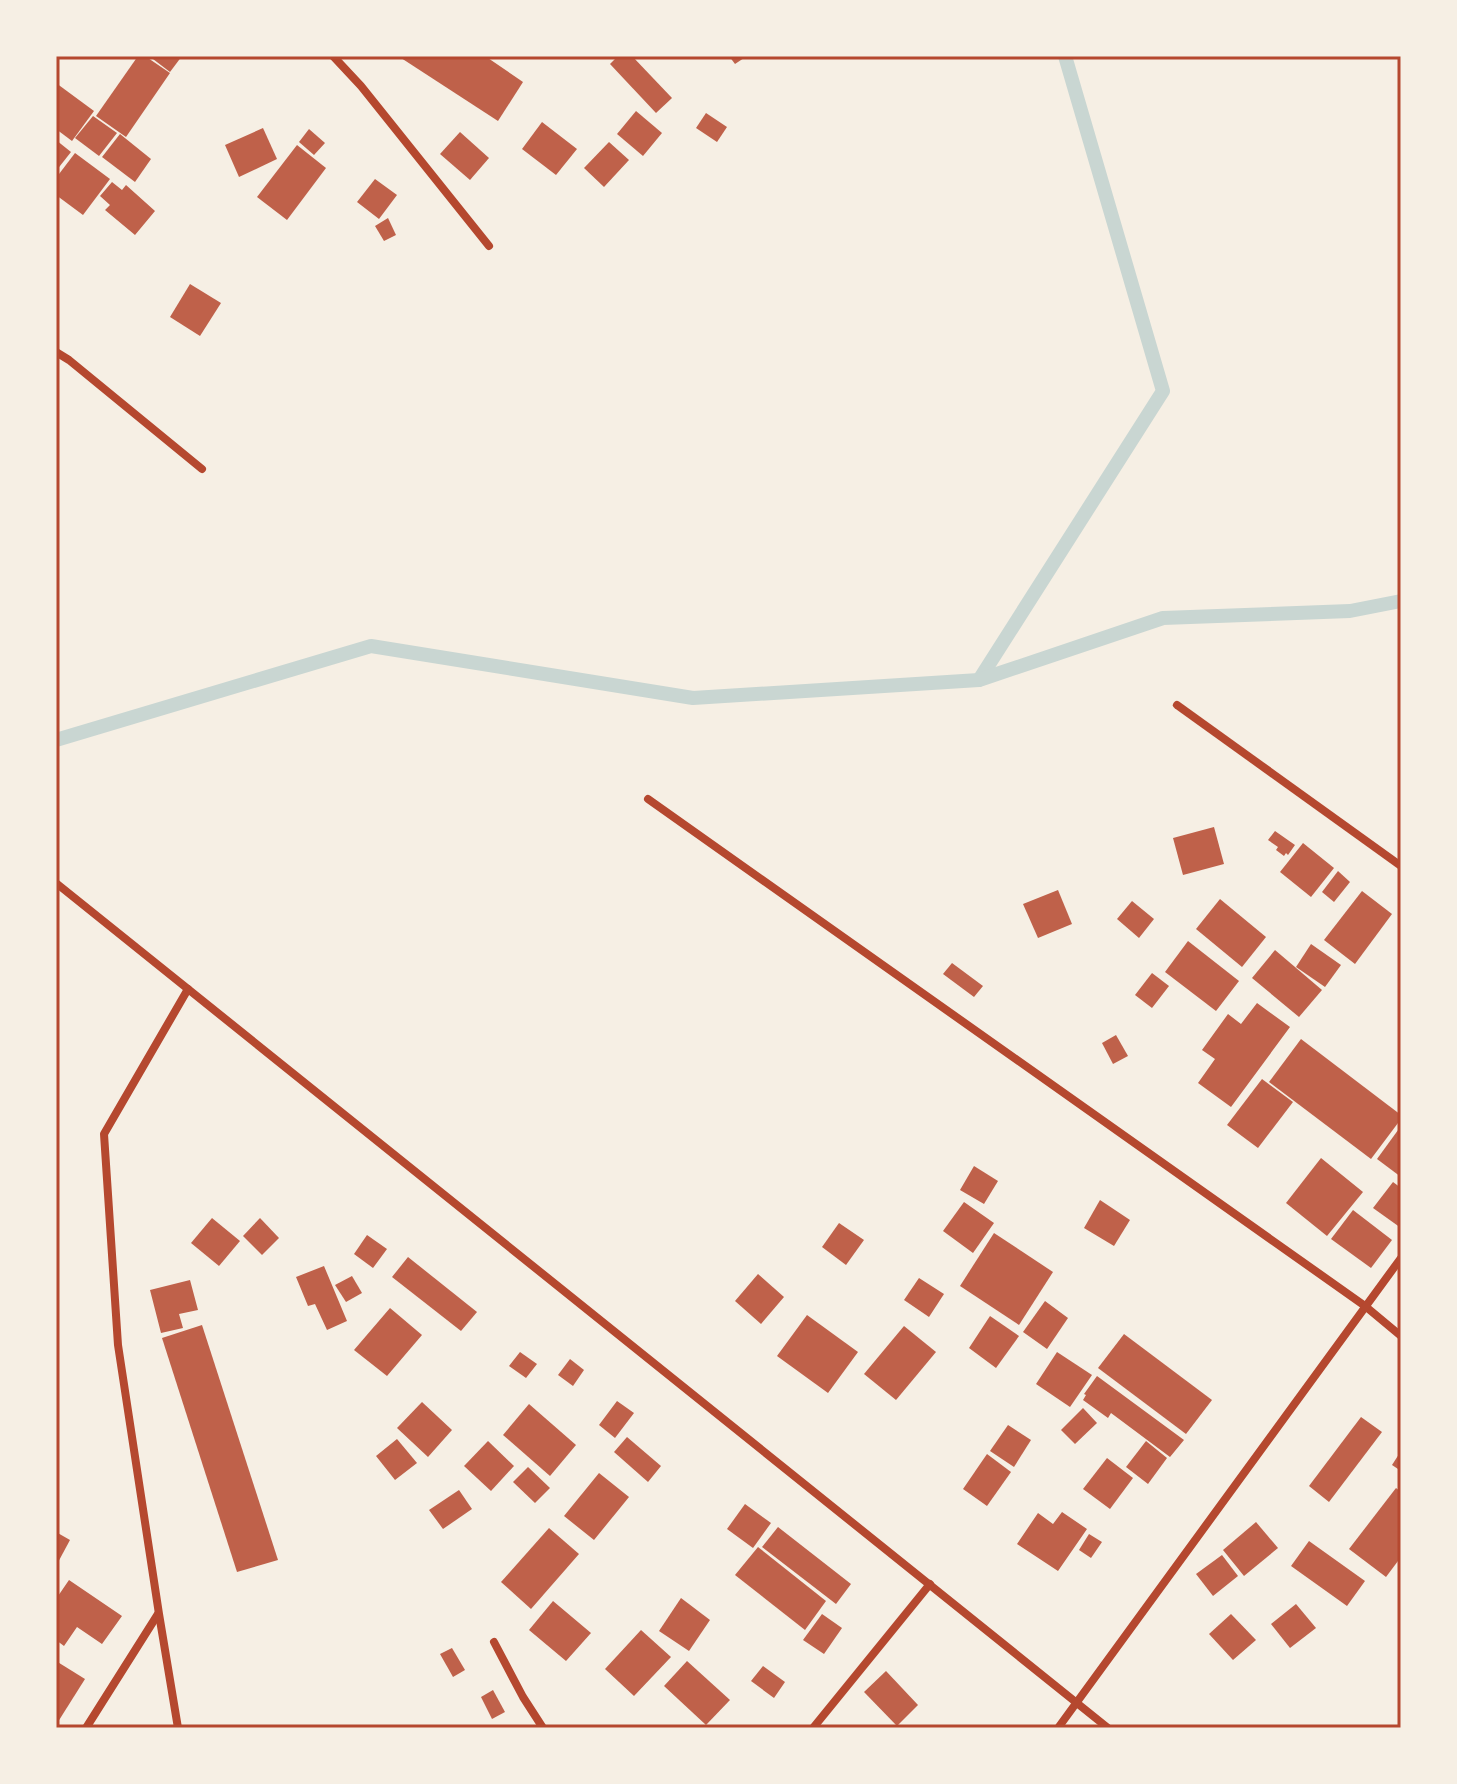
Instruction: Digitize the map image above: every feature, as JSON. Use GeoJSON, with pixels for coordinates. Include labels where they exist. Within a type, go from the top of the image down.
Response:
{"type":"FeatureCollection","features":[{"type":"Feature","properties":{"kind":"street"},"geometry":{"type":"LineString","coordinates":[[333,56],[361,86],[489,246]]}},
{"type":"Feature","properties":{"kind":"street"},"geometry":{"type":"LineString","coordinates":[[56,352],[202,469]]}},
{"type":"Feature","properties":{"kind":"street"},"geometry":{"type":"LineString","coordinates":[[1177,705],[1401,866]]}},
{"type":"Feature","properties":{"kind":"street"},"geometry":{"type":"LineString","coordinates":[[648,799],[1365,1306],[1401,1336]]}},
{"type":"Feature","properties":{"kind":"street"},"geometry":{"type":"LineString","coordinates":[[56,883],[1108,1728]]}},
{"type":"Feature","properties":{"kind":"street"},"geometry":{"type":"LineString","coordinates":[[178,1728],[118,1345],[104,1134],[188,989]]}},
{"type":"Feature","properties":{"kind":"street"},"geometry":{"type":"LineString","coordinates":[[1058,1728],[1401,1258]]}},
{"type":"Feature","properties":{"kind":"street"},"geometry":{"type":"LineString","coordinates":[[813,1728],[930,1584]]}},
{"type":"Feature","properties":{"kind":"street"},"geometry":{"type":"LineString","coordinates":[[86,1728],[159,1614]]}},
{"type":"Feature","properties":{"kind":"street"},"geometry":{"type":"LineString","coordinates":[[494,1642],[543,1728]]}},
{"type":"Feature","properties":{"kind":"building"},"geometry":{"type":"Polygon","coordinates":[[[138,56],[145,56],[170,73],[126,137],[96,116],[138,56]]]}},
{"type":"Feature","properties":{"kind":"building"},"geometry":{"type":"Polygon","coordinates":[[[149,56],[182,56],[170,72],[149,56]]]}},
{"type":"Feature","properties":{"kind":"building"},"geometry":{"type":"Polygon","coordinates":[[[398,56],[485,56],[523,82],[498,121],[398,56]]]}},
{"type":"Feature","properties":{"kind":"building"},"geometry":{"type":"Polygon","coordinates":[[[618,56],[632,56],[672,98],[656,113],[610,64],[618,56]]]}},
{"type":"Feature","properties":{"kind":"building"},"geometry":{"type":"Polygon","coordinates":[[[729,56],[747,56],[735,64],[729,56]]]}},
{"type":"Feature","properties":{"kind":"building"},"geometry":{"type":"Polygon","coordinates":[[[56,83],[94,111],[72,141],[56,129],[56,83]]]}},
{"type":"Feature","properties":{"kind":"building"},"geometry":{"type":"Polygon","coordinates":[[[636,111],[662,133],[643,156],[617,134],[636,111]]]}},
{"type":"Feature","properties":{"kind":"building"},"geometry":{"type":"Polygon","coordinates":[[[706,113],[727,127],[717,142],[696,128],[706,113]]]}},
{"type":"Feature","properties":{"kind":"building"},"geometry":{"type":"Polygon","coordinates":[[[93,116],[117,133],[99,156],[75,138],[93,116]]]}},
{"type":"Feature","properties":{"kind":"building"},"geometry":{"type":"Polygon","coordinates":[[[542,122],[577,149],[556,175],[522,149],[542,122]]]}},
{"type":"Feature","properties":{"kind":"building"},"geometry":{"type":"Polygon","coordinates":[[[263,128],[277,159],[239,177],[225,145],[263,128]]]}},
{"type":"Feature","properties":{"kind":"building"},"geometry":{"type":"Polygon","coordinates":[[[309,129],[325,143],[314,155],[299,142],[309,129]]]}},
{"type":"Feature","properties":{"kind":"building"},"geometry":{"type":"Polygon","coordinates":[[[460,132],[489,158],[470,180],[440,154],[460,132]]]}},
{"type":"Feature","properties":{"kind":"building"},"geometry":{"type":"Polygon","coordinates":[[[120,134],[151,159],[135,182],[102,157],[120,134]]]}},
{"type":"Feature","properties":{"kind":"building"},"geometry":{"type":"Polygon","coordinates":[[[56,140],[71,152],[56,171],[56,140]]]}},
{"type":"Feature","properties":{"kind":"building"},"geometry":{"type":"Polygon","coordinates":[[[609,142],[629,160],[604,187],[584,168],[609,142]]]}},
{"type":"Feature","properties":{"kind":"building"},"geometry":{"type":"Polygon","coordinates":[[[297,145],[326,168],[287,220],[257,197],[297,145]]]}},
{"type":"Feature","properties":{"kind":"building"},"geometry":{"type":"Polygon","coordinates":[[[75,153],[110,179],[83,215],[56,195],[56,178],[75,153]]]}},
{"type":"Feature","properties":{"kind":"building"},"geometry":{"type":"Polygon","coordinates":[[[375,179],[397,195],[379,219],[357,202],[375,179]]]}},
{"type":"Feature","properties":{"kind":"building"},"geometry":{"type":"Polygon","coordinates":[[[112,182],[122,190],[126,185],[155,211],[135,235],[105,210],[110,205],[100,196],[112,182]]]}},
{"type":"Feature","properties":{"kind":"building"},"geometry":{"type":"Polygon","coordinates":[[[388,218],[396,235],[384,241],[375,226],[388,218]]]}},
{"type":"Feature","properties":{"kind":"building"},"geometry":{"type":"Polygon","coordinates":[[[190,284],[221,303],[200,336],[170,317],[190,284]]]}},
{"type":"Feature","properties":{"kind":"building"},"geometry":{"type":"Polygon","coordinates":[[[1214,827],[1224,864],[1183,875],[1173,838],[1214,827]]]}},
{"type":"Feature","properties":{"kind":"building"},"geometry":{"type":"Polygon","coordinates":[[[1275,831],[1295,845],[1288,855],[1286,853],[1284,856],[1276,850],[1278,847],[1268,840],[1275,831]]]}},
{"type":"Feature","properties":{"kind":"building"},"geometry":{"type":"Polygon","coordinates":[[[1303,843],[1334,868],[1311,897],[1280,872],[1303,843]]]}},
{"type":"Feature","properties":{"kind":"building"},"geometry":{"type":"Polygon","coordinates":[[[1338,871],[1350,882],[1334,902],[1322,892],[1338,871]]]}},
{"type":"Feature","properties":{"kind":"building"},"geometry":{"type":"Polygon","coordinates":[[[1058,890],[1072,924],[1038,938],[1023,904],[1058,890]]]}},
{"type":"Feature","properties":{"kind":"building"},"geometry":{"type":"Polygon","coordinates":[[[1362,891],[1392,914],[1355,964],[1324,940],[1362,891]]]}},
{"type":"Feature","properties":{"kind":"building"},"geometry":{"type":"Polygon","coordinates":[[[1220,899],[1266,937],[1242,967],[1196,929],[1220,899]]]}},
{"type":"Feature","properties":{"kind":"building"},"geometry":{"type":"Polygon","coordinates":[[[1132,901],[1154,919],[1139,938],[1117,919],[1132,901]]]}},
{"type":"Feature","properties":{"kind":"building"},"geometry":{"type":"Polygon","coordinates":[[[1188,941],[1239,981],[1216,1011],[1165,972],[1188,941]]]}},
{"type":"Feature","properties":{"kind":"building"},"geometry":{"type":"Polygon","coordinates":[[[1311,944],[1341,965],[1325,987],[1296,967],[1311,944]]]}},
{"type":"Feature","properties":{"kind":"building"},"geometry":{"type":"Polygon","coordinates":[[[1275,950],[1322,990],[1299,1017],[1252,978],[1275,950]]]}},
{"type":"Feature","properties":{"kind":"building"},"geometry":{"type":"Polygon","coordinates":[[[952,963],[983,986],[974,997],[943,974],[952,963]]]}},
{"type":"Feature","properties":{"kind":"building"},"geometry":{"type":"Polygon","coordinates":[[[1152,973],[1169,986],[1152,1008],[1135,995],[1152,973]]]}},
{"type":"Feature","properties":{"kind":"building"},"geometry":{"type":"Polygon","coordinates":[[[1257,1003],[1290,1027],[1231,1107],[1198,1083],[1215,1059],[1202,1050],[1228,1014],[1241,1024],[1257,1003]]]}},
{"type":"Feature","properties":{"kind":"building"},"geometry":{"type":"Polygon","coordinates":[[[1116,1035],[1128,1056],[1113,1064],[1102,1043],[1116,1035]]]}},
{"type":"Feature","properties":{"kind":"building"},"geometry":{"type":"Polygon","coordinates":[[[1301,1039],[1401,1115],[1371,1159],[1269,1082],[1301,1039]]]}},
{"type":"Feature","properties":{"kind":"building"},"geometry":{"type":"Polygon","coordinates":[[[1262,1079],[1293,1102],[1258,1148],[1227,1125],[1262,1079]]]}},
{"type":"Feature","properties":{"kind":"building"},"geometry":{"type":"Polygon","coordinates":[[[1401,1126],[1401,1177],[1377,1159],[1401,1126]]]}},
{"type":"Feature","properties":{"kind":"building"},"geometry":{"type":"Polygon","coordinates":[[[1321,1158],[1363,1192],[1327,1236],[1286,1203],[1321,1158]]]}},
{"type":"Feature","properties":{"kind":"building"},"geometry":{"type":"Polygon","coordinates":[[[974,1166],[998,1181],[984,1204],[960,1190],[974,1166]]]}},
{"type":"Feature","properties":{"kind":"building"},"geometry":{"type":"Polygon","coordinates":[[[1393,1182],[1401,1188],[1401,1228],[1373,1208],[1393,1182]]]}},
{"type":"Feature","properties":{"kind":"building"},"geometry":{"type":"Polygon","coordinates":[[[1100,1200],[1130,1220],[1114,1246],[1084,1228],[1100,1200]]]}},
{"type":"Feature","properties":{"kind":"building"},"geometry":{"type":"Polygon","coordinates":[[[964,1202],[994,1223],[973,1253],[943,1231],[964,1202]]]}},
{"type":"Feature","properties":{"kind":"building"},"geometry":{"type":"Polygon","coordinates":[[[1353,1210],[1392,1240],[1371,1268],[1331,1239],[1353,1210]]]}},
{"type":"Feature","properties":{"kind":"building"},"geometry":{"type":"Polygon","coordinates":[[[212,1218],[240,1241],[219,1266],[191,1243],[212,1218]]]}},
{"type":"Feature","properties":{"kind":"building"},"geometry":{"type":"Polygon","coordinates":[[[260,1218],[279,1238],[262,1255],[243,1236],[260,1218]]]}},
{"type":"Feature","properties":{"kind":"building"},"geometry":{"type":"Polygon","coordinates":[[[839,1223],[864,1240],[846,1265],[822,1247],[839,1223]]]}},
{"type":"Feature","properties":{"kind":"building"},"geometry":{"type":"Polygon","coordinates":[[[994,1233],[1053,1272],[1019,1325],[960,1286],[994,1233]]]}},
{"type":"Feature","properties":{"kind":"building"},"geometry":{"type":"Polygon","coordinates":[[[367,1235],[387,1249],[373,1268],[354,1254],[367,1235]]]}},
{"type":"Feature","properties":{"kind":"building"},"geometry":{"type":"Polygon","coordinates":[[[408,1257],[477,1312],[461,1331],[392,1277],[408,1257]]]}},
{"type":"Feature","properties":{"kind":"building"},"geometry":{"type":"Polygon","coordinates":[[[324,1266],[347,1321],[327,1330],[315,1304],[308,1306],[296,1277],[324,1266]]]}},
{"type":"Feature","properties":{"kind":"building"},"geometry":{"type":"Polygon","coordinates":[[[758,1274],[784,1297],[761,1324],[735,1301],[758,1274]]]}},
{"type":"Feature","properties":{"kind":"building"},"geometry":{"type":"Polygon","coordinates":[[[352,1276],[362,1293],[346,1302],[335,1285],[352,1276]]]}},
{"type":"Feature","properties":{"kind":"building"},"geometry":{"type":"Polygon","coordinates":[[[919,1278],[944,1294],[929,1317],[904,1300],[919,1278]]]}},
{"type":"Feature","properties":{"kind":"building"},"geometry":{"type":"Polygon","coordinates":[[[190,1280],[198,1310],[179,1314],[183,1328],[161,1333],[150,1290],[190,1280]]]}},
{"type":"Feature","properties":{"kind":"building"},"geometry":{"type":"Polygon","coordinates":[[[1045,1301],[1068,1318],[1047,1349],[1023,1332],[1045,1301]]]}},
{"type":"Feature","properties":{"kind":"building"},"geometry":{"type":"Polygon","coordinates":[[[390,1308],[422,1335],[387,1376],[354,1350],[390,1308]]]}},
{"type":"Feature","properties":{"kind":"building"},"geometry":{"type":"Polygon","coordinates":[[[807,1315],[858,1352],[828,1393],[777,1356],[807,1315]]]}},
{"type":"Feature","properties":{"kind":"building"},"geometry":{"type":"Polygon","coordinates":[[[990,1316],[1019,1336],[996,1368],[969,1348],[990,1316]]]}},
{"type":"Feature","properties":{"kind":"building"},"geometry":{"type":"Polygon","coordinates":[[[202,1325],[278,1560],[237,1572],[162,1338],[202,1325]]]}},
{"type":"Feature","properties":{"kind":"building"},"geometry":{"type":"Polygon","coordinates":[[[904,1326],[936,1352],[896,1400],[864,1374],[904,1326]]]}},
{"type":"Feature","properties":{"kind":"building"},"geometry":{"type":"Polygon","coordinates":[[[1124,1334],[1212,1400],[1186,1434],[1098,1368],[1124,1334]]]}},
{"type":"Feature","properties":{"kind":"building"},"geometry":{"type":"Polygon","coordinates":[[[520,1352],[537,1364],[526,1378],[509,1366],[520,1352]]]}},
{"type":"Feature","properties":{"kind":"building"},"geometry":{"type":"Polygon","coordinates":[[[1057,1352],[1092,1375],[1070,1407],[1036,1384],[1057,1352]]]}},
{"type":"Feature","properties":{"kind":"building"},"geometry":{"type":"Polygon","coordinates":[[[570,1359],[584,1370],[573,1386],[558,1375],[570,1359]]]}},
{"type":"Feature","properties":{"kind":"building"},"geometry":{"type":"Polygon","coordinates":[[[1097,1376],[1184,1440],[1170,1457],[1111,1413],[1108,1418],[1083,1400],[1097,1376]]]}},
{"type":"Feature","properties":{"kind":"building"},"geometry":{"type":"Polygon","coordinates":[[[617,1401],[634,1413],[615,1438],[599,1425],[617,1401]]]}},
{"type":"Feature","properties":{"kind":"building"},"geometry":{"type":"Polygon","coordinates":[[[422,1402],[452,1430],[428,1457],[397,1428],[422,1402]]]}},
{"type":"Feature","properties":{"kind":"building"},"geometry":{"type":"Polygon","coordinates":[[[529,1404],[576,1445],[550,1476],[503,1435],[529,1404]]]}},
{"type":"Feature","properties":{"kind":"building"},"geometry":{"type":"Polygon","coordinates":[[[1083,1408],[1097,1423],[1075,1444],[1061,1430],[1083,1408]]]}},
{"type":"Feature","properties":{"kind":"building"},"geometry":{"type":"Polygon","coordinates":[[[1361,1417],[1382,1432],[1329,1502],[1309,1486],[1361,1417]]]}},
{"type":"Feature","properties":{"kind":"building"},"geometry":{"type":"Polygon","coordinates":[[[1008,1425],[1031,1440],[1014,1467],[990,1451],[1008,1425]]]}},
{"type":"Feature","properties":{"kind":"building"},"geometry":{"type":"Polygon","coordinates":[[[627,1437],[661,1466],[648,1482],[614,1452],[627,1437]]]}},
{"type":"Feature","properties":{"kind":"building"},"geometry":{"type":"Polygon","coordinates":[[[397,1439],[417,1463],[395,1480],[376,1456],[397,1439]]]}},
{"type":"Feature","properties":{"kind":"building"},"geometry":{"type":"Polygon","coordinates":[[[488,1441],[514,1466],[491,1491],[464,1466],[488,1441]]]}},
{"type":"Feature","properties":{"kind":"building"},"geometry":{"type":"Polygon","coordinates":[[[1146,1441],[1167,1458],[1148,1484],[1126,1467],[1146,1441]]]}},
{"type":"Feature","properties":{"kind":"building"},"geometry":{"type":"Polygon","coordinates":[[[1401,1451],[1401,1471],[1392,1465],[1401,1451]]]}},
{"type":"Feature","properties":{"kind":"building"},"geometry":{"type":"Polygon","coordinates":[[[987,1454],[1011,1472],[987,1506],[963,1489],[987,1454]]]}},
{"type":"Feature","properties":{"kind":"building"},"geometry":{"type":"Polygon","coordinates":[[[1107,1458],[1133,1478],[1110,1509],[1083,1489],[1107,1458]]]}},
{"type":"Feature","properties":{"kind":"building"},"geometry":{"type":"Polygon","coordinates":[[[528,1467],[550,1488],[535,1503],[513,1482],[528,1467]]]}},
{"type":"Feature","properties":{"kind":"building"},"geometry":{"type":"Polygon","coordinates":[[[599,1473],[629,1497],[594,1540],[564,1516],[599,1473]]]}},
{"type":"Feature","properties":{"kind":"building"},"geometry":{"type":"Polygon","coordinates":[[[1396,1488],[1401,1492],[1401,1557],[1386,1577],[1349,1549],[1396,1488]]]}},
{"type":"Feature","properties":{"kind":"building"},"geometry":{"type":"Polygon","coordinates":[[[459,1490],[472,1509],[443,1529],[429,1510],[459,1490]]]}},
{"type":"Feature","properties":{"kind":"building"},"geometry":{"type":"Polygon","coordinates":[[[745,1504],[771,1523],[753,1548],[727,1529],[745,1504]]]}},
{"type":"Feature","properties":{"kind":"building"},"geometry":{"type":"Polygon","coordinates":[[[1062,1512],[1087,1529],[1058,1571],[1017,1544],[1038,1513],[1053,1524],[1062,1512]]]}},
{"type":"Feature","properties":{"kind":"building"},"geometry":{"type":"Polygon","coordinates":[[[1256,1522],[1278,1548],[1244,1576],[1223,1550],[1256,1522]]]}},
{"type":"Feature","properties":{"kind":"building"},"geometry":{"type":"Polygon","coordinates":[[[778,1527],[851,1584],[836,1604],[762,1547],[778,1527]]]}},
{"type":"Feature","properties":{"kind":"building"},"geometry":{"type":"Polygon","coordinates":[[[549,1528],[579,1554],[531,1609],[501,1582],[549,1528]]]}},
{"type":"Feature","properties":{"kind":"building"},"geometry":{"type":"Polygon","coordinates":[[[56,1532],[70,1540],[56,1566],[56,1532]]]}},
{"type":"Feature","properties":{"kind":"building"},"geometry":{"type":"Polygon","coordinates":[[[1089,1534],[1102,1542],[1091,1558],[1079,1550],[1089,1534]]]}},
{"type":"Feature","properties":{"kind":"building"},"geometry":{"type":"Polygon","coordinates":[[[1309,1541],[1365,1581],[1347,1606],[1291,1566],[1309,1541]]]}},
{"type":"Feature","properties":{"kind":"building"},"geometry":{"type":"Polygon","coordinates":[[[758,1547],[826,1601],[805,1630],[735,1575],[758,1547]]]}},
{"type":"Feature","properties":{"kind":"building"},"geometry":{"type":"Polygon","coordinates":[[[1222,1555],[1238,1576],[1213,1596],[1196,1574],[1222,1555]]]}},
{"type":"Feature","properties":{"kind":"building"},"geometry":{"type":"Polygon","coordinates":[[[69,1580],[122,1616],[102,1644],[77,1627],[64,1646],[56,1640],[56,1599],[69,1580]]]}},
{"type":"Feature","properties":{"kind":"building"},"geometry":{"type":"Polygon","coordinates":[[[681,1598],[710,1620],[689,1651],[659,1631],[681,1598]]]}},
{"type":"Feature","properties":{"kind":"building"},"geometry":{"type":"Polygon","coordinates":[[[553,1601],[591,1633],[566,1661],[529,1630],[553,1601]]]}},
{"type":"Feature","properties":{"kind":"building"},"geometry":{"type":"Polygon","coordinates":[[[1296,1604],[1316,1628],[1290,1648],[1271,1624],[1296,1604]]]}},
{"type":"Feature","properties":{"kind":"building"},"geometry":{"type":"Polygon","coordinates":[[[822,1614],[842,1628],[824,1654],[803,1640],[822,1614]]]}},
{"type":"Feature","properties":{"kind":"building"},"geometry":{"type":"Polygon","coordinates":[[[1231,1614],[1256,1640],[1233,1660],[1209,1634],[1231,1614]]]}},
{"type":"Feature","properties":{"kind":"building"},"geometry":{"type":"Polygon","coordinates":[[[641,1630],[671,1657],[634,1696],[605,1669],[641,1630]]]}},
{"type":"Feature","properties":{"kind":"building"},"geometry":{"type":"Polygon","coordinates":[[[452,1648],[465,1670],[453,1677],[440,1654],[452,1648]]]}},
{"type":"Feature","properties":{"kind":"building"},"geometry":{"type":"Polygon","coordinates":[[[56,1661],[85,1679],[56,1725],[56,1661]]]}},
{"type":"Feature","properties":{"kind":"building"},"geometry":{"type":"Polygon","coordinates":[[[687,1661],[730,1700],[706,1725],[664,1686],[687,1661]]]}},
{"type":"Feature","properties":{"kind":"building"},"geometry":{"type":"Polygon","coordinates":[[[763,1666],[785,1682],[774,1698],[751,1681],[763,1666]]]}},
{"type":"Feature","properties":{"kind":"building"},"geometry":{"type":"Polygon","coordinates":[[[886,1671],[918,1705],[897,1726],[864,1692],[886,1671]]]}},
{"type":"Feature","properties":{"kind":"building"},"geometry":{"type":"Polygon","coordinates":[[[493,1690],[505,1712],[492,1719],[481,1697],[493,1690]]]}},
{"type":"Feature","properties":{"kind":"waterway"},"geometry":{"type":"LineString","coordinates":[[979,680],[1163,391],[1065,56]]}},
{"type":"Feature","properties":{"kind":"waterway"},"geometry":{"type":"LineString","coordinates":[[56,740],[371,646],[693,698],[979,680],[1163,618],[1350,611],[1401,601]]}}]}
